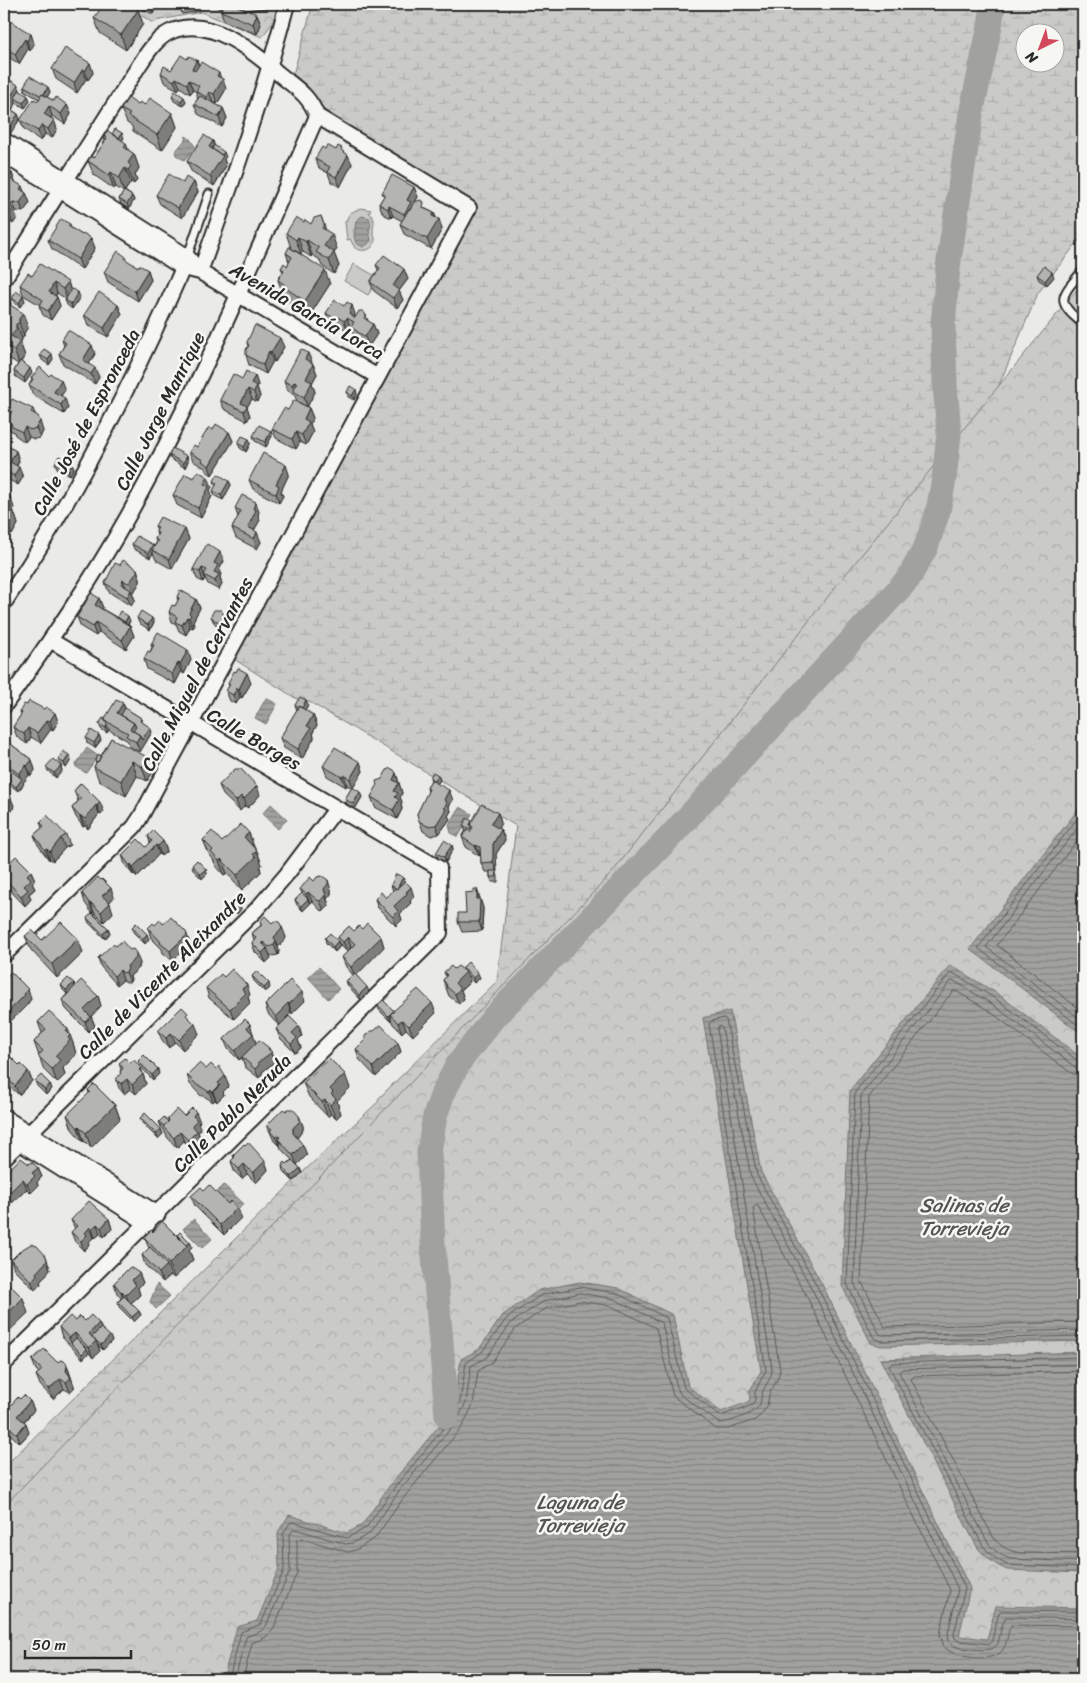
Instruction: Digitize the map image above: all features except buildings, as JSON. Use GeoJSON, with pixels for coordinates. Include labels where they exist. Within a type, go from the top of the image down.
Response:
{"type":"FeatureCollection","features":[{"type":"Feature","properties":{"kind":"street"},"geometry":{"type":"LineString","coordinates":[[200,272],[242,156],[271,67],[287,4]]}},
{"type":"Feature","properties":{"kind":"street","name":"Avenida García Lorca"},"geometry":{"type":"LineString","coordinates":[[4,140],[63,185],[185,263],[378,377],[469,208],[317,116],[313,106],[302,92],[241,44],[210,31],[184,28],[166,34],[158,40],[146,56],[63,185],[4,279]]}},
{"type":"Feature","properties":{"kind":"street","name":"Calle Jorge Manrique"},"geometry":{"type":"LineString","coordinates":[[4,706],[96,571],[140,493],[197,383],[317,116]]}},
{"type":"Feature","properties":{"kind":"street","name":"Avenida García Lorca"},"geometry":{"type":"LineString","coordinates":[[4,155],[63,185]]}},
{"type":"Feature","properties":{"kind":"street","name":"Calle José de Espronceda"},"geometry":{"type":"LineString","coordinates":[[4,603],[67,502],[106,429],[151,341],[185,263]]}},
{"type":"Feature","properties":{"kind":"street","name":"Calle Miguel de Cervantes"},"geometry":{"type":"LineString","coordinates":[[4,955],[134,827],[378,377]]}},
{"type":"Feature","properties":{"kind":"street","name":"Calle Borges"},"geometry":{"type":"LineString","coordinates":[[50,640],[439,868]]}},
{"type":"Feature","properties":{"kind":"street","name":"Calle de Vicente Aleixandre"},"geometry":{"type":"LineString","coordinates":[[4,1158],[256,910],[287,874],[336,809]]}},
{"type":"Feature","properties":{"kind":"street","name":"Calle Pablo Neruda"},"geometry":{"type":"LineString","coordinates":[[4,1364],[148,1224],[440,933],[439,868]]}},
{"type":"Feature","properties":{"kind":"street"},"geometry":{"type":"LineString","coordinates":[[4,1116],[24,1138],[148,1224]]}},
{"type":"Feature","properties":{"kind":"street"},"geometry":{"type":"LineString","coordinates":[[4,1133],[24,1138],[158,1214]]}},
{"type":"Feature","properties":{"kind":"lane"},"geometry":{"type":"LineString","coordinates":[[221,4],[244,6],[263,4]]}},
{"type":"Feature","properties":{"kind":"lane"},"geometry":{"type":"LineString","coordinates":[[185,263],[209,194]]}},
{"type":"Feature","properties":{"kind":"lane"},"geometry":{"type":"LineString","coordinates":[[1083,270],[1067,290],[1064,298],[1067,311],[1083,324]]}},
{"type":"Feature","properties":{"kind":"green space"},"geometry":{"type":"Polygon","coordinates":[[[123,4],[278,4],[273,22],[262,37],[201,12],[155,21],[153,23],[123,4]]]}},
{"type":"Feature","properties":{"kind":"green space"},"geometry":{"type":"Polygon","coordinates":[[[313,4],[1083,4],[1083,235],[1038,293],[999,385],[976,487],[4,1679],[4,1467],[302,1173],[379,1101],[378,1099],[497,981],[516,826],[303,698],[300,701],[234,659],[477,207],[334,118],[323,109],[310,90],[292,78],[313,4]]]}},
{"type":"Feature","properties":{"kind":"green space"},"geometry":{"type":"Polygon","coordinates":[[[361,208],[371,210],[369,213],[374,221],[374,243],[368,250],[358,250],[350,239],[347,240],[345,222],[350,213],[361,208]]]}},
{"type":"Feature","properties":{"kind":"green space"},"geometry":{"type":"Polygon","coordinates":[[[354,264],[379,278],[368,295],[344,281],[354,264]]]}},
{"type":"Feature","properties":{"kind":"green space"},"geometry":{"type":"Polygon","coordinates":[[[1083,282],[1083,1679],[4,1679],[4,1506],[611,874],[837,585],[1083,282]]]}},
{"type":"Feature","properties":{"kind":"water"},"geometry":{"type":"Polygon","coordinates":[[[186,136],[196,148],[184,160],[176,155],[175,152],[186,136]]]}},
{"type":"Feature","properties":{"kind":"water"},"geometry":{"type":"Polygon","coordinates":[[[362,216],[369,218],[371,224],[369,231],[371,240],[363,247],[356,243],[354,236],[356,221],[362,216]]]}},
{"type":"Feature","properties":{"kind":"water"},"geometry":{"type":"Polygon","coordinates":[[[266,698],[277,704],[266,724],[255,718],[266,698]]]}},
{"type":"Feature","properties":{"kind":"water"},"geometry":{"type":"Polygon","coordinates":[[[87,748],[98,756],[86,773],[75,766],[87,748]]]}},
{"type":"Feature","properties":{"kind":"water"},"geometry":{"type":"Polygon","coordinates":[[[1083,803],[1083,1035],[970,949],[1083,803]]]}},
{"type":"Feature","properties":{"kind":"water"},"geometry":{"type":"Polygon","coordinates":[[[271,804],[287,819],[278,829],[262,814],[271,804]]]}},
{"type":"Feature","properties":{"kind":"water"},"geometry":{"type":"Polygon","coordinates":[[[460,807],[472,814],[458,837],[451,833],[449,825],[460,807]]]}},
{"type":"Feature","properties":{"kind":"water","name":"Salinas de Torrevieja"},"geometry":{"type":"Polygon","coordinates":[[[950,965],[998,994],[1083,1059],[1083,1341],[881,1346],[871,1343],[842,1286],[850,1090],[950,965]]]}},
{"type":"Feature","properties":{"kind":"water"},"geometry":{"type":"Polygon","coordinates":[[[319,967],[339,989],[328,999],[308,977],[319,967]]]}},
{"type":"Feature","properties":{"kind":"water","name":"Laguna de Torrevieja"},"geometry":{"type":"Polygon","coordinates":[[[730,1011],[761,1172],[824,1288],[970,1588],[959,1636],[987,1639],[996,1606],[1083,1608],[1083,1679],[223,1679],[237,1627],[257,1621],[279,1568],[278,1532],[289,1515],[347,1533],[362,1525],[390,1485],[447,1416],[455,1399],[461,1359],[479,1349],[503,1315],[539,1290],[580,1282],[618,1288],[673,1315],[688,1386],[721,1412],[748,1402],[750,1399],[749,1392],[761,1371],[703,1018],[730,1011]]]}},
{"type":"Feature","properties":{"kind":"water"},"geometry":{"type":"Polygon","coordinates":[[[224,1185],[244,1204],[237,1211],[233,1211],[216,1193],[224,1185]]]}},
{"type":"Feature","properties":{"kind":"water"},"geometry":{"type":"Polygon","coordinates":[[[194,1219],[212,1239],[202,1248],[183,1229],[194,1219]]]}},
{"type":"Feature","properties":{"kind":"water"},"geometry":{"type":"Polygon","coordinates":[[[157,1284],[170,1296],[156,1309],[150,1302],[157,1284]]]}},
{"type":"Feature","properties":{"kind":"water"},"geometry":{"type":"Polygon","coordinates":[[[1083,1352],[1083,1573],[1007,1570],[991,1560],[977,1547],[880,1359],[1083,1352]]]}},
{"type":"Feature","properties":{"kind":"waterway"},"geometry":{"type":"LineString","coordinates":[[447,1416],[433,1244],[429,1152],[435,1116],[443,1093],[458,1064],[494,1017],[666,841],[908,579],[926,547],[938,511],[949,434],[943,324],[948,267],[971,114],[993,4]]}}]}
